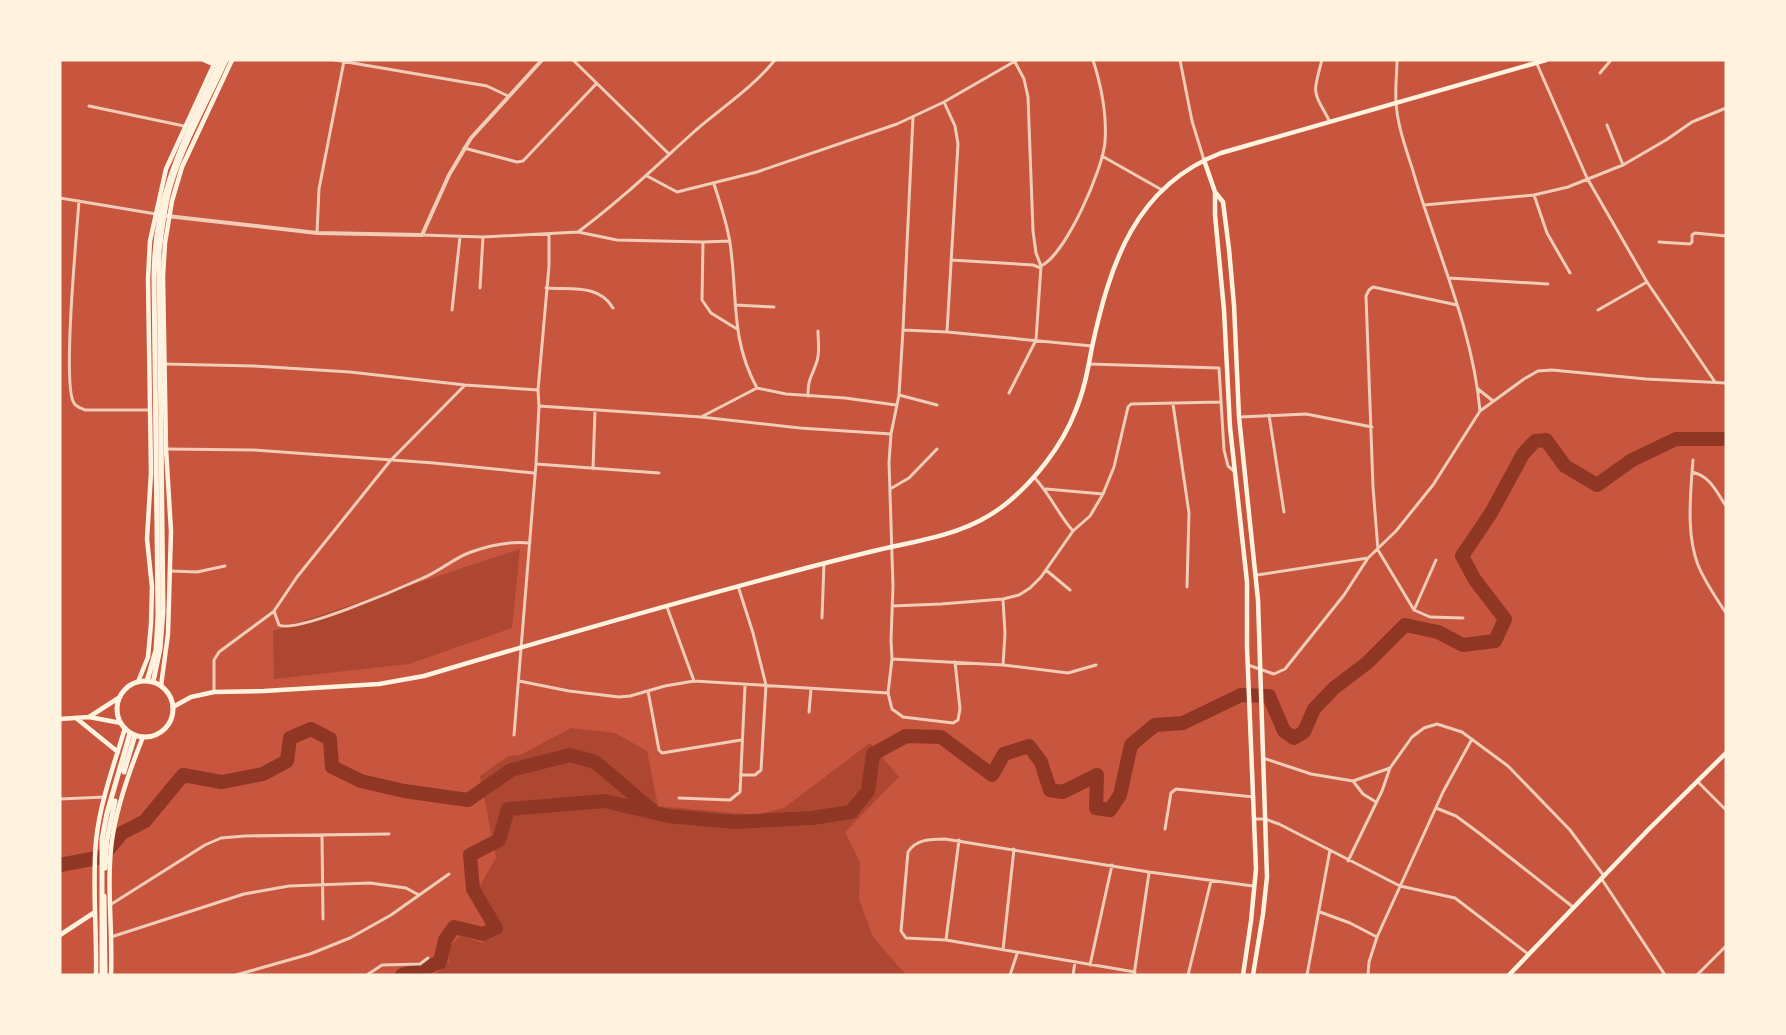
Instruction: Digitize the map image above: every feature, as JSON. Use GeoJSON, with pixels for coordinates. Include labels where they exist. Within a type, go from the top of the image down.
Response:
{"type":"FeatureCollection","features":[{"type":"Feature","properties":{"kind":"main road"},"geometry":{"type":"LineString","coordinates":[[204,60],[220,65],[232,60]]}},
{"type":"Feature","properties":{"kind":"main road"},"geometry":{"type":"LineString","coordinates":[[161,686],[168,634],[171,520],[166,449],[164,364],[162,215],[166,169],[184,126],[220,65],[226,60]]}},
{"type":"Feature","properties":{"kind":"main road"},"geometry":{"type":"LineString","coordinates":[[173,707],[191,697],[214,692],[264,691],[400,681],[424,676],[738,586],[942,535],[976,524],[1008,502],[1033,477],[1055,449],[1071,422],[1087,377],[1092,346],[1112,272],[1138,219],[1152,199],[1162,190],[1204,160],[1221,153],[1546,60]]}},
{"type":"Feature","properties":{"kind":"main road"},"geometry":{"type":"LineString","coordinates":[[150,682],[156,650],[158,616],[154,258],[168,179],[179,150],[220,65]]}},
{"type":"Feature","properties":{"kind":"main road"},"geometry":{"type":"LineString","coordinates":[[138,682],[148,657],[152,587],[147,539],[150,490],[148,264],[162,215],[220,65]]}},
{"type":"Feature","properties":{"kind":"main road"},"geometry":{"type":"LineString","coordinates":[[1204,160],[1215,192],[1234,471],[1246,562],[1255,886],[1243,975]]}},
{"type":"Feature","properties":{"kind":"main road"},"geometry":{"type":"LineString","coordinates":[[1215,192],[1223,202],[1229,249],[1239,417],[1257,575],[1265,819],[1265,893],[1253,975]]}},
{"type":"Feature","properties":{"kind":"main road"},"geometry":{"type":"LineString","coordinates":[[1228,396],[1238,395]]}},
{"type":"Feature","properties":{"kind":"main road"},"geometry":{"type":"LineString","coordinates":[[60,718],[89,717],[123,726],[133,734],[151,737],[165,729],[170,723],[173,707],[171,699],[161,686],[150,682],[138,682],[129,686],[120,697],[89,717]]}},
{"type":"Feature","properties":{"kind":"main road"},"geometry":{"type":"LineString","coordinates":[[104,975],[105,797],[123,726],[117,706],[120,697]]}},
{"type":"Feature","properties":{"kind":"main road"},"geometry":{"type":"LineString","coordinates":[[76,718],[118,752]]}},
{"type":"Feature","properties":{"kind":"main road"},"geometry":{"type":"LineString","coordinates":[[96,975],[103,908],[104,840],[107,813],[133,734]]}},
{"type":"Feature","properties":{"kind":"main road"},"geometry":{"type":"LineString","coordinates":[[104,840],[123,796],[143,737]]}},
{"type":"Feature","properties":{"kind":"main road"},"geometry":{"type":"LineString","coordinates":[[1509,975],[1726,753]]}},
{"type":"Feature","properties":{"kind":"main road"},"geometry":{"type":"LineString","coordinates":[[60,935],[103,908]]}},
{"type":"Feature","properties":{"kind":"main road"},"geometry":{"type":"LineString","coordinates":[[103,908],[111,937],[111,975]]}},
{"type":"Feature","properties":{"kind":"street"},"geometry":{"type":"LineString","coordinates":[[335,60],[495,88],[508,96]]}},
{"type":"Feature","properties":{"kind":"street"},"geometry":{"type":"LineString","coordinates":[[422,235],[464,148],[542,60]]}},
{"type":"Feature","properties":{"kind":"street"},"geometry":{"type":"LineString","coordinates":[[573,60],[669,154]]}},
{"type":"Feature","properties":{"kind":"street"},"geometry":{"type":"LineString","coordinates":[[578,232],[607,211],[669,154],[753,84],[775,60]]}},
{"type":"Feature","properties":{"kind":"street"},"geometry":{"type":"LineString","coordinates":[[1041,267],[1050,260],[1070,234],[1102,156],[1105,126],[1099,82],[1093,60]]}},
{"type":"Feature","properties":{"kind":"street"},"geometry":{"type":"LineString","coordinates":[[1180,60],[1192,121],[1204,160]]}},
{"type":"Feature","properties":{"kind":"street"},"geometry":{"type":"LineString","coordinates":[[1322,60],[1314,91],[1330,122]]}},
{"type":"Feature","properties":{"kind":"street"},"geometry":{"type":"LineString","coordinates":[[1397,60],[1396,102],[1407,149],[1457,305],[1478,389],[1480,411]]}},
{"type":"Feature","properties":{"kind":"street"},"geometry":{"type":"LineString","coordinates":[[1600,73],[1611,60]]}},
{"type":"Feature","properties":{"kind":"street"},"geometry":{"type":"LineString","coordinates":[[647,176],[677,192],[758,172],[913,117],[1016,61],[1024,79],[1028,97],[1033,231],[1036,253],[1041,267],[1036,340],[1009,393]]}},
{"type":"Feature","properties":{"kind":"street"},"geometry":{"type":"LineString","coordinates":[[317,233],[319,189],[344,62]]}},
{"type":"Feature","properties":{"kind":"street"},"geometry":{"type":"LineString","coordinates":[[1537,64],[1587,178],[1647,282],[1715,382]]}},
{"type":"Feature","properties":{"kind":"street"},"geometry":{"type":"LineString","coordinates":[[464,148],[517,162],[523,161],[596,84]]}},
{"type":"Feature","properties":{"kind":"street"},"geometry":{"type":"LineString","coordinates":[[944,102],[952,118],[957,137],[947,332]]}},
{"type":"Feature","properties":{"kind":"street"},"geometry":{"type":"LineString","coordinates":[[89,106],[184,126]]}},
{"type":"Feature","properties":{"kind":"street"},"geometry":{"type":"LineString","coordinates":[[1424,205],[1534,195],[1568,187],[1623,165],[1692,122],[1726,108]]}},
{"type":"Feature","properties":{"kind":"street"},"geometry":{"type":"LineString","coordinates":[[913,117],[899,395],[891,434],[892,659],[888,693],[892,709],[903,717],[955,722],[960,718],[955,662]]}},
{"type":"Feature","properties":{"kind":"street"},"geometry":{"type":"LineString","coordinates":[[1607,125],[1623,165]]}},
{"type":"Feature","properties":{"kind":"street"},"geometry":{"type":"LineString","coordinates":[[1102,156],[1162,190]]}},
{"type":"Feature","properties":{"kind":"street"},"geometry":{"type":"LineString","coordinates":[[714,184],[730,241],[741,352],[757,388]]}},
{"type":"Feature","properties":{"kind":"street"},"geometry":{"type":"LineString","coordinates":[[1534,195],[1546,233],[1570,273]]}},
{"type":"Feature","properties":{"kind":"street"},"geometry":{"type":"LineString","coordinates":[[60,198],[162,215],[317,233],[483,237],[578,232],[617,240],[730,241]]}},
{"type":"Feature","properties":{"kind":"street"},"geometry":{"type":"LineString","coordinates":[[79,201],[70,365],[71,397],[78,407],[85,410],[150,410]]}},
{"type":"Feature","properties":{"kind":"street"},"geometry":{"type":"LineString","coordinates":[[1659,242],[1690,244],[1694,233],[1726,236]]}},
{"type":"Feature","properties":{"kind":"street"},"geometry":{"type":"LineString","coordinates":[[514,735],[536,464],[538,390],[549,234]]}},
{"type":"Feature","properties":{"kind":"street"},"geometry":{"type":"LineString","coordinates":[[452,310],[460,237]]}},
{"type":"Feature","properties":{"kind":"street"},"geometry":{"type":"LineString","coordinates":[[480,288],[483,237]]}},
{"type":"Feature","properties":{"kind":"street"},"geometry":{"type":"LineString","coordinates":[[703,242],[702,300],[711,313],[737,329]]}},
{"type":"Feature","properties":{"kind":"street"},"geometry":{"type":"LineString","coordinates":[[951,260],[1041,267]]}},
{"type":"Feature","properties":{"kind":"street"},"geometry":{"type":"LineString","coordinates":[[1449,278],[1548,284]]}},
{"type":"Feature","properties":{"kind":"street"},"geometry":{"type":"LineString","coordinates":[[1598,310],[1647,282]]}},
{"type":"Feature","properties":{"kind":"street"},"geometry":{"type":"LineString","coordinates":[[546,288],[594,291],[605,297],[614,308]]}},
{"type":"Feature","properties":{"kind":"street"},"geometry":{"type":"LineString","coordinates":[[1457,305],[1376,288],[1369,290],[1366,296],[1373,487],[1378,550],[1414,610],[1430,616],[1463,618]]}},
{"type":"Feature","properties":{"kind":"street"},"geometry":{"type":"LineString","coordinates":[[735,305],[774,307]]}},
{"type":"Feature","properties":{"kind":"street"},"geometry":{"type":"LineString","coordinates":[[903,330],[1092,346]]}},
{"type":"Feature","properties":{"kind":"street"},"geometry":{"type":"LineString","coordinates":[[808,396],[809,376],[816,362],[818,350],[818,331]]}},
{"type":"Feature","properties":{"kind":"street"},"geometry":{"type":"LineString","coordinates":[[164,364],[254,366],[350,372],[465,385],[538,390]]}},
{"type":"Feature","properties":{"kind":"street"},"geometry":{"type":"LineString","coordinates":[[1089,364],[1218,367],[1221,370],[1225,458],[1228,466],[1234,471]]}},
{"type":"Feature","properties":{"kind":"street"},"geometry":{"type":"LineString","coordinates":[[1248,665],[1274,674],[1285,669],[1344,595],[1368,558],[1378,550],[1432,485],[1480,411],[1524,379],[1544,370],[1646,380],[1726,383]]}},
{"type":"Feature","properties":{"kind":"street"},"geometry":{"type":"LineString","coordinates":[[214,692],[214,660],[219,652],[274,611],[297,577],[390,461],[465,385]]}},
{"type":"Feature","properties":{"kind":"street"},"geometry":{"type":"LineString","coordinates":[[701,417],[757,388],[786,394],[845,398],[896,405]]}},
{"type":"Feature","properties":{"kind":"street"},"geometry":{"type":"LineString","coordinates":[[1478,389],[1493,401]]}},
{"type":"Feature","properties":{"kind":"street"},"geometry":{"type":"LineString","coordinates":[[899,395],[937,405]]}},
{"type":"Feature","properties":{"kind":"street"},"geometry":{"type":"LineString","coordinates":[[892,606],[1003,599],[1027,591],[1046,570],[1073,531],[1090,516],[1104,494],[1114,467],[1129,406],[1136,403],[1221,402]]}},
{"type":"Feature","properties":{"kind":"street"},"geometry":{"type":"LineString","coordinates":[[1173,404],[1189,513],[1187,587]]}},
{"type":"Feature","properties":{"kind":"street"},"geometry":{"type":"LineString","coordinates":[[539,406],[701,417],[800,428],[891,434]]}},
{"type":"Feature","properties":{"kind":"street"},"geometry":{"type":"LineString","coordinates":[[593,469],[596,410]]}},
{"type":"Feature","properties":{"kind":"street"},"geometry":{"type":"LineString","coordinates":[[1239,417],[1306,414],[1372,427]]}},
{"type":"Feature","properties":{"kind":"street"},"geometry":{"type":"LineString","coordinates":[[1269,415],[1284,512]]}},
{"type":"Feature","properties":{"kind":"street"},"geometry":{"type":"LineString","coordinates":[[166,449],[254,450],[534,473]]}},
{"type":"Feature","properties":{"kind":"street"},"geometry":{"type":"LineString","coordinates":[[890,489],[909,478],[937,449]]}},
{"type":"Feature","properties":{"kind":"street"},"geometry":{"type":"LineString","coordinates":[[1693,460],[1691,522],[1696,558],[1701,571],[1726,613]]}},
{"type":"Feature","properties":{"kind":"street"},"geometry":{"type":"LineString","coordinates":[[536,464],[659,473]]}},
{"type":"Feature","properties":{"kind":"street"},"geometry":{"type":"LineString","coordinates":[[1692,472],[1708,479],[1726,506]]}},
{"type":"Feature","properties":{"kind":"street"},"geometry":{"type":"LineString","coordinates":[[1033,477],[1046,489],[1057,511],[1073,531]]}},
{"type":"Feature","properties":{"kind":"street"},"geometry":{"type":"LineString","coordinates":[[1046,489],[1104,494]]}},
{"type":"Feature","properties":{"kind":"street"},"geometry":{"type":"LineString","coordinates":[[274,611],[282,627],[315,621],[424,578],[473,551],[501,544],[530,543]]}},
{"type":"Feature","properties":{"kind":"street"},"geometry":{"type":"LineString","coordinates":[[1257,575],[1368,558]]}},
{"type":"Feature","properties":{"kind":"street"},"geometry":{"type":"LineString","coordinates":[[1414,610],[1436,560]]}},
{"type":"Feature","properties":{"kind":"street"},"geometry":{"type":"LineString","coordinates":[[822,618],[824,563]]}},
{"type":"Feature","properties":{"kind":"street"},"geometry":{"type":"LineString","coordinates":[[169,571],[197,572],[225,566]]}},
{"type":"Feature","properties":{"kind":"street"},"geometry":{"type":"LineString","coordinates":[[1046,570],[1070,590]]}},
{"type":"Feature","properties":{"kind":"street"},"geometry":{"type":"LineString","coordinates":[[738,586],[766,685],[761,770],[755,775],[742,775]]}},
{"type":"Feature","properties":{"kind":"street"},"geometry":{"type":"LineString","coordinates":[[1003,599],[1005,634],[1003,665]]}},
{"type":"Feature","properties":{"kind":"street"},"geometry":{"type":"LineString","coordinates":[[667,607],[694,681]]}},
{"type":"Feature","properties":{"kind":"street"},"geometry":{"type":"LineString","coordinates":[[892,659],[1003,665],[1068,673],[1096,665]]}},
{"type":"Feature","properties":{"kind":"street"},"geometry":{"type":"LineString","coordinates":[[518,681],[569,691],[619,697],[694,681],[745,686],[766,685],[888,693]]}},
{"type":"Feature","properties":{"kind":"street"},"geometry":{"type":"LineString","coordinates":[[679,798],[730,800],[740,792],[745,686]]}},
{"type":"Feature","properties":{"kind":"street"},"geometry":{"type":"LineString","coordinates":[[809,712],[811,689]]}},
{"type":"Feature","properties":{"kind":"street"},"geometry":{"type":"LineString","coordinates":[[648,691],[658,750],[662,753],[741,740]]}},
{"type":"Feature","properties":{"kind":"street"},"geometry":{"type":"LineString","coordinates":[[1348,861],[1390,768],[1412,737],[1429,726],[1445,726],[1462,732],[1508,766],[1570,830],[1603,877],[1665,975]]}},
{"type":"Feature","properties":{"kind":"street"},"geometry":{"type":"LineString","coordinates":[[1368,975],[1369,962],[1377,937],[1450,777],[1472,739]]}},
{"type":"Feature","properties":{"kind":"street"},"geometry":{"type":"LineString","coordinates":[[1263,758],[1311,774],[1353,781],[1390,768]]}},
{"type":"Feature","properties":{"kind":"street"},"geometry":{"type":"LineString","coordinates":[[1353,781],[1362,794],[1376,802]]}},
{"type":"Feature","properties":{"kind":"street"},"geometry":{"type":"LineString","coordinates":[[1697,781],[1726,810]]}},
{"type":"Feature","properties":{"kind":"street"},"geometry":{"type":"LineString","coordinates":[[1165,829],[1172,793],[1176,789],[1254,797]]}},
{"type":"Feature","properties":{"kind":"street"},"geometry":{"type":"LineString","coordinates":[[60,799],[105,797]]}},
{"type":"Feature","properties":{"kind":"street"},"geometry":{"type":"LineString","coordinates":[[1436,808],[1456,816],[1573,907]]}},
{"type":"Feature","properties":{"kind":"street"},"geometry":{"type":"LineString","coordinates":[[1254,819],[1265,819],[1400,886],[1455,898],[1529,955]]}},
{"type":"Feature","properties":{"kind":"street"},"geometry":{"type":"LineString","coordinates":[[103,908],[205,845],[221,838],[322,836],[348,833],[388,834]]}},
{"type":"Feature","properties":{"kind":"street"},"geometry":{"type":"LineString","coordinates":[[322,836],[323,919]]}},
{"type":"Feature","properties":{"kind":"street"},"geometry":{"type":"LineString","coordinates":[[1149,872],[1134,974],[946,940],[906,938],[902,934],[908,852],[916,843],[926,840],[958,840],[1149,872],[1255,886]]}},
{"type":"Feature","properties":{"kind":"street"},"geometry":{"type":"LineString","coordinates":[[946,940],[958,840]]}},
{"type":"Feature","properties":{"kind":"street"},"geometry":{"type":"LineString","coordinates":[[1003,950],[1014,849]]}},
{"type":"Feature","properties":{"kind":"street"},"geometry":{"type":"LineString","coordinates":[[1307,975],[1330,850]]}},
{"type":"Feature","properties":{"kind":"street"},"geometry":{"type":"LineString","coordinates":[[1090,965],[1112,865]]}},
{"type":"Feature","properties":{"kind":"street"},"geometry":{"type":"LineString","coordinates":[[236,975],[310,954],[350,938],[370,928],[449,874]]}},
{"type":"Feature","properties":{"kind":"street"},"geometry":{"type":"LineString","coordinates":[[1188,975],[1211,880]]}},
{"type":"Feature","properties":{"kind":"street"},"geometry":{"type":"LineString","coordinates":[[111,937],[244,894],[289,886],[378,883],[406,888],[418,895]]}},
{"type":"Feature","properties":{"kind":"street"},"geometry":{"type":"LineString","coordinates":[[1320,912],[1350,923],[1377,937]]}},
{"type":"Feature","properties":{"kind":"street"},"geometry":{"type":"LineString","coordinates":[[1697,975],[1726,946]]}},
{"type":"Feature","properties":{"kind":"street"},"geometry":{"type":"LineString","coordinates":[[1010,975],[1017,953]]}},
{"type":"Feature","properties":{"kind":"street"},"geometry":{"type":"LineString","coordinates":[[367,975],[382,965],[420,964],[428,958]]}},
{"type":"Feature","properties":{"kind":"street"},"geometry":{"type":"LineString","coordinates":[[1073,975],[1075,962]]}},
{"type":"Feature","properties":{"kind":"shaded area"},"geometry":{"type":"Polygon","coordinates":[[[520,549],[512,628],[409,664],[274,679],[273,631],[520,549]]]}},
{"type":"Feature","properties":{"kind":"shaded area"},"geometry":{"type":"Polygon","coordinates":[[[571,728],[615,733],[647,751],[658,806],[756,815],[784,808],[870,743],[899,777],[845,832],[860,862],[859,899],[873,937],[906,975],[434,975],[449,962],[448,947],[461,936],[483,943],[499,925],[478,889],[496,858],[480,776],[508,756],[520,755],[571,728]]]}},
{"type":"Feature","properties":{"kind":"waterway"},"geometry":{"type":"LineString","coordinates":[[402,975],[440,962],[445,940],[454,927],[483,934],[496,928],[473,889],[470,855],[499,840],[508,809],[605,801],[668,816],[734,822],[812,818],[851,812],[868,791],[873,754],[906,736],[941,737],[992,775],[1004,754],[1029,746],[1041,762],[1050,790],[1063,792],[1097,775],[1096,808],[1110,810],[1120,795],[1131,745],[1155,725],[1183,723],[1241,695],[1269,696],[1284,731],[1294,738],[1304,732],[1314,709],[1334,688],[1367,663],[1405,625],[1438,632],[1463,645],[1495,641],[1505,619],[1475,580],[1462,556],[1491,513],[1523,454],[1535,441],[1546,440],[1565,466],[1597,485],[1632,460],[1676,439],[1726,439]]}},
{"type":"Feature","properties":{"kind":"waterway"},"geometry":{"type":"LineString","coordinates":[[60,865],[102,857],[122,833],[145,821],[183,775],[222,782],[263,774],[287,761],[290,738],[311,729],[330,739],[332,767],[361,781],[404,791],[468,800],[511,770],[570,755],[595,762],[652,810]]}}]}
